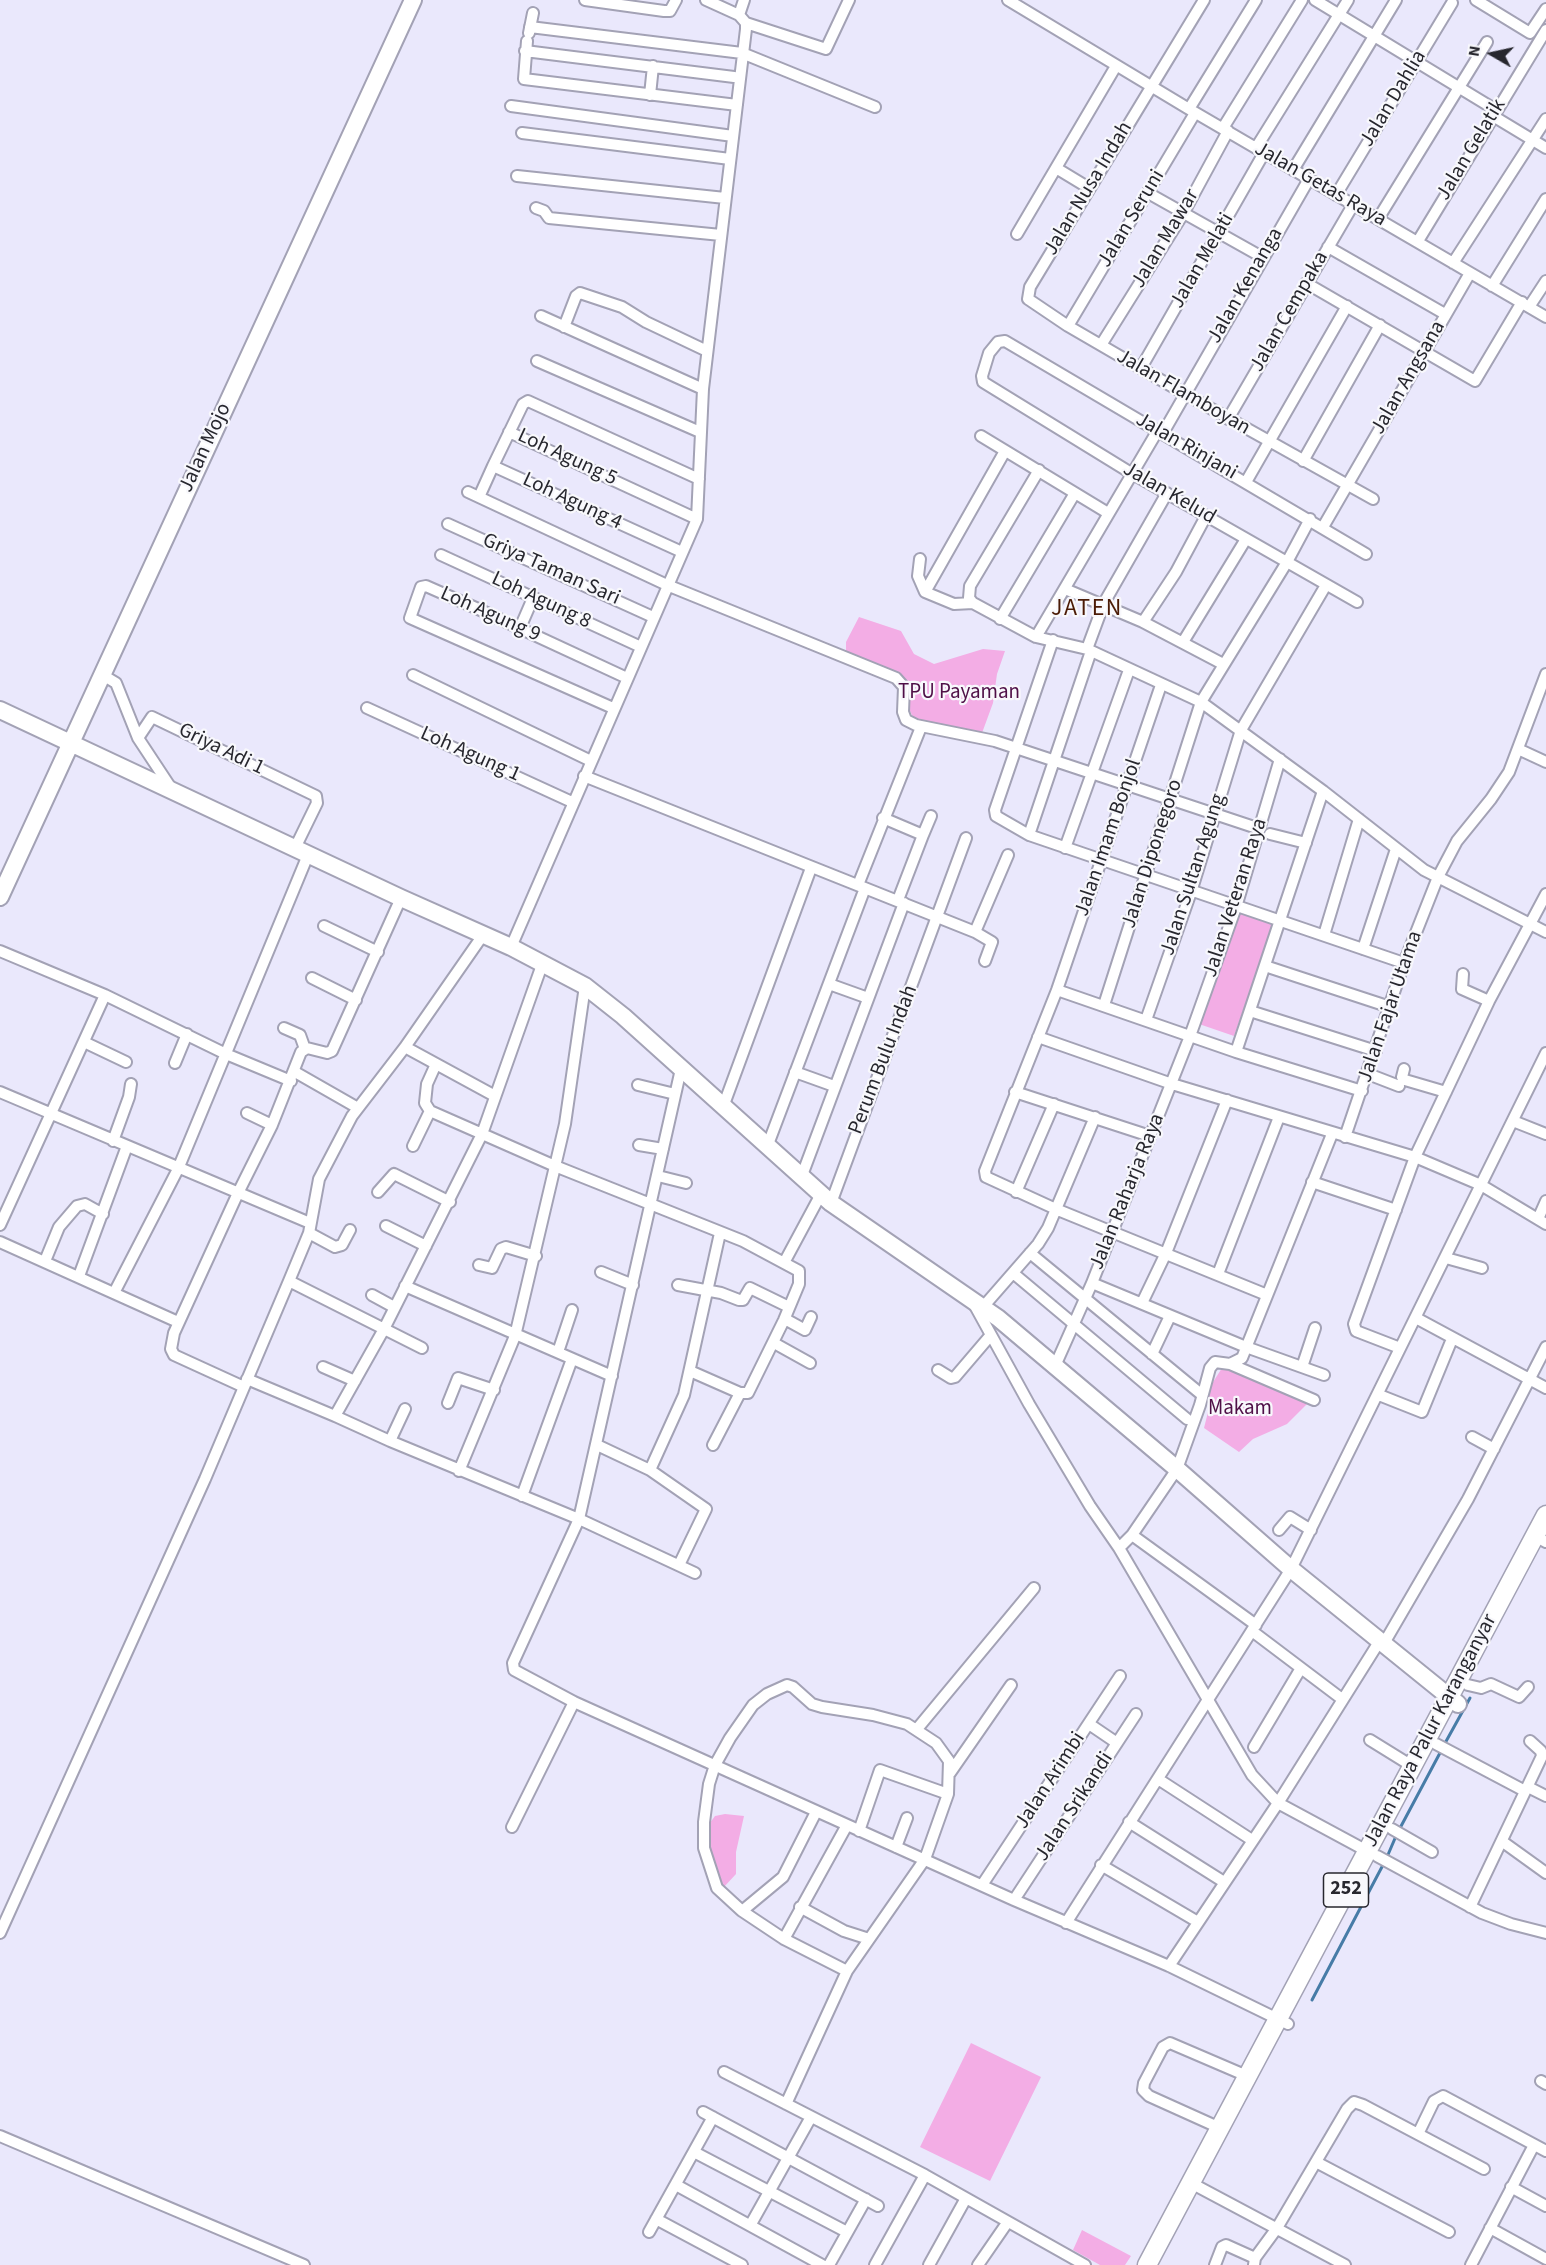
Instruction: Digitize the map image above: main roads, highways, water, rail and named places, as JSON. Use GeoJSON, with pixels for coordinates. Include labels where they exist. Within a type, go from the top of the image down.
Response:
{"type":"FeatureCollection","features":[{"type":"Feature","properties":{"kind":"main road","name":"Jalan Mojo"},"geometry":{"type":"LineString","coordinates":[[0,897],[70,742],[105,676],[413,0]]}},
{"type":"Feature","properties":{"kind":"main road"},"geometry":{"type":"LineString","coordinates":[[0,710],[171,788],[401,898],[512,947],[585,986],[801,1178],[978,1304],[1177,1469],[1291,1569],[1453,1700]]}},
{"type":"Feature","properties":{"kind":"main road","name":"Jalan Raya Palur Karanganyar"},"geometry":{"type":"LineString","coordinates":[[1147,2265],[1196,2185],[1283,2021],[1441,1746],[1453,1700],[1468,1684],[1543,1539],[1546,1515]]}},
{"type":"Feature","properties":{"kind":"main road","name":"Jalan Raya Palur Karanganyar"},"geometry":{"type":"LineString","coordinates":[[1392,1829],[1412,1766],[1453,1700],[1543,1539]]}},
{"type":"Feature","properties":{"kind":"main road","name":"Jalan Raya Palur Karanganyar"},"geometry":{"type":"LineString","coordinates":[[1160,2265],[1220,2128],[1247,2076],[1283,2021]]}},
{"type":"Feature","properties":{"kind":"waterway"},"geometry":{"type":"LineString","coordinates":[[1444,1745],[1470,1698]]}},
{"type":"Feature","properties":{"kind":"waterway"},"geometry":{"type":"LineString","coordinates":[[1399,1830],[1441,1751]]}},
{"type":"Feature","properties":{"kind":"waterway"},"geometry":{"type":"LineString","coordinates":[[1387,1857],[1396,1836]]}},
{"type":"Feature","properties":{"kind":"waterway"},"geometry":{"type":"LineString","coordinates":[[1312,2000],[1384,1863]]}},
{"type":"Feature","properties":{"kind":"district","name":"JATEN"},"geometry":{"type":"Point","coordinates":[1087,610]}},
{"type":"Feature","properties":{"kind":"park label","name":"TPU Payaman"},"geometry":{"type":"Point","coordinates":[959,693]}},
{"type":"Feature","properties":{"kind":"park label","name":"Makam"},"geometry":{"type":"Point","coordinates":[1240,1409]}}]}
